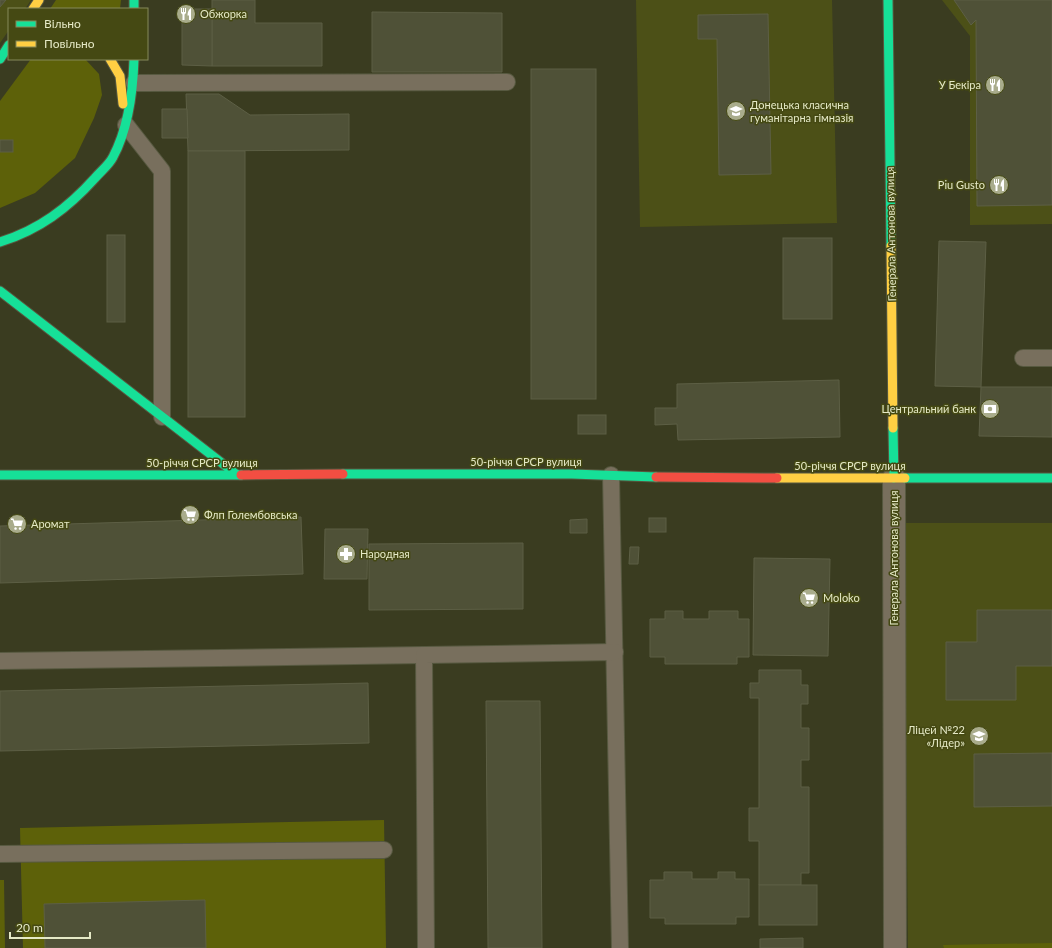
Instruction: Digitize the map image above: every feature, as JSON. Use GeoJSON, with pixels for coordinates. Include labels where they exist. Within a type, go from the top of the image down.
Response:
{"type":"FeatureCollection","features":[{"type":"Feature","properties":{"kind":"street","name":"Генерала Антонова вулиця"},"geometry":{"type":"LineString","coordinates":[[888,0],[894,478],[895,948]]}},
{"type":"Feature","properties":{"kind":"street"},"geometry":{"type":"LineString","coordinates":[[0,58],[8,46]]}},
{"type":"Feature","properties":{"kind":"street"},"geometry":{"type":"LineString","coordinates":[[111,60],[120,76],[126,125]]}},
{"type":"Feature","properties":{"kind":"street"},"geometry":{"type":"LineString","coordinates":[[0,242],[48,222],[81,194],[112,158],[126,125],[134,83],[134,60]]}},
{"type":"Feature","properties":{"kind":"street"},"geometry":{"type":"LineString","coordinates":[[0,291],[236,474]]}},
{"type":"Feature","properties":{"kind":"street","name":"50-річчя СРСР вулиця"},"geometry":{"type":"LineString","coordinates":[[0,475],[611,475],[703,478],[1052,478]]}},
{"type":"Feature","properties":{"kind":"lane"},"geometry":{"type":"LineString","coordinates":[[134,83],[507,82]]}},
{"type":"Feature","properties":{"kind":"lane"},"geometry":{"type":"LineString","coordinates":[[126,125],[162,171],[162,417]]}},
{"type":"Feature","properties":{"kind":"lane"},"geometry":{"type":"LineString","coordinates":[[1023,358],[1052,358]]}},
{"type":"Feature","properties":{"kind":"lane"},"geometry":{"type":"LineString","coordinates":[[611,475],[620,948]]}},
{"type":"Feature","properties":{"kind":"lane"},"geometry":{"type":"LineString","coordinates":[[0,661],[424,656],[615,652]]}},
{"type":"Feature","properties":{"kind":"lane"},"geometry":{"type":"LineString","coordinates":[[424,656],[426,948]]}},
{"type":"Feature","properties":{"kind":"lane"},"geometry":{"type":"LineString","coordinates":[[0,854],[384,850]]}},
{"type":"Feature","properties":{"kind":"shaded area"},"geometry":{"type":"Polygon","coordinates":[[[0,0],[31,0],[26,8],[8,8],[8,31],[0,43],[0,0]]]}},
{"type":"Feature","properties":{"kind":"shaded area"},"geometry":{"type":"Polygon","coordinates":[[[56,0],[121,0],[120,8],[51,8],[56,0]]]}},
{"type":"Feature","properties":{"kind":"shaded area","name":"Донецька класична гуманітарна гімназія"},"geometry":{"type":"Polygon","coordinates":[[[636,0],[832,0],[837,223],[640,227],[636,0]]]}},
{"type":"Feature","properties":{"kind":"shaded area"},"geometry":{"type":"Polygon","coordinates":[[[942,0],[1052,0],[1052,224],[970,225],[970,36],[942,0]]]}},
{"type":"Feature","properties":{"kind":"shaded area"},"geometry":{"type":"Polygon","coordinates":[[[30,60],[86,60],[99,74],[102,95],[94,118],[75,158],[35,193],[0,208],[0,101],[30,60]]]}},
{"type":"Feature","properties":{"kind":"shaded area","name":"Ліцей №22 «Лідер»"},"geometry":{"type":"Polygon","coordinates":[[[904,523],[1052,523],[1052,948],[908,948],[904,523]]]}},
{"type":"Feature","properties":{"kind":"shaded area"},"geometry":{"type":"Polygon","coordinates":[[[384,820],[386,948],[23,948],[20,828],[384,820]]]}},
{"type":"Feature","properties":{"kind":"shaded area"},"geometry":{"type":"Polygon","coordinates":[[[0,880],[4,880],[5,948],[0,948],[0,880]]]}},
{"type":"Feature","properties":{"kind":"shaded area"},"geometry":{"type":"Polygon","coordinates":[[[1052,943],[1052,948],[944,948],[943,945],[1052,943]]]}},
{"type":"Feature","properties":{"kind":"building"},"geometry":{"type":"Polygon","coordinates":[[[0,0],[6,0],[0,7],[0,0]]]}},
{"type":"Feature","properties":{"kind":"building"},"geometry":{"type":"Polygon","coordinates":[[[212,0],[255,0],[255,23],[322,23],[322,66],[212,66],[212,0]]]}},
{"type":"Feature","properties":{"kind":"building"},"geometry":{"type":"Polygon","coordinates":[[[954,0],[1052,0],[1052,205],[977,206],[976,20],[971,25],[954,0]]]}},
{"type":"Feature","properties":{"kind":"building"},"geometry":{"type":"Polygon","coordinates":[[[182,9],[212,9],[212,66],[182,65],[182,9]]]}},
{"type":"Feature","properties":{"kind":"building"},"geometry":{"type":"Polygon","coordinates":[[[372,12],[502,13],[502,72],[372,72],[372,12]]]}},
{"type":"Feature","properties":{"kind":"building"},"geometry":{"type":"Polygon","coordinates":[[[768,14],[771,174],[719,175],[717,39],[698,39],[698,15],[768,14]]]}},
{"type":"Feature","properties":{"kind":"building"},"geometry":{"type":"Polygon","coordinates":[[[531,69],[596,69],[596,399],[531,399],[531,69]]]}},
{"type":"Feature","properties":{"kind":"building"},"geometry":{"type":"Polygon","coordinates":[[[186,94],[219,94],[250,115],[349,114],[349,150],[188,151],[186,94]]]}},
{"type":"Feature","properties":{"kind":"building"},"geometry":{"type":"Polygon","coordinates":[[[162,109],[187,109],[188,138],[162,138],[162,109]]]}},
{"type":"Feature","properties":{"kind":"building"},"geometry":{"type":"Polygon","coordinates":[[[0,140],[13,140],[13,152],[0,152],[0,140]]]}},
{"type":"Feature","properties":{"kind":"building"},"geometry":{"type":"Polygon","coordinates":[[[188,151],[245,151],[245,417],[188,417],[188,151]]]}},
{"type":"Feature","properties":{"kind":"building"},"geometry":{"type":"Polygon","coordinates":[[[107,235],[125,235],[125,322],[107,322],[107,235]]]}},
{"type":"Feature","properties":{"kind":"building"},"geometry":{"type":"Polygon","coordinates":[[[783,238],[832,238],[832,319],[783,319],[783,238]]]}},
{"type":"Feature","properties":{"kind":"building"},"geometry":{"type":"Polygon","coordinates":[[[939,241],[986,242],[981,387],[935,386],[939,241]]]}},
{"type":"Feature","properties":{"kind":"building"},"geometry":{"type":"Polygon","coordinates":[[[839,380],[840,437],[678,440],[677,424],[655,425],[655,408],[677,408],[677,384],[839,380]]]}},
{"type":"Feature","properties":{"kind":"building"},"geometry":{"type":"Polygon","coordinates":[[[981,387],[1052,387],[1052,437],[979,436],[981,387]]]}},
{"type":"Feature","properties":{"kind":"building"},"geometry":{"type":"Polygon","coordinates":[[[578,415],[606,415],[606,434],[578,434],[578,415]]]}},
{"type":"Feature","properties":{"kind":"building"},"geometry":{"type":"Polygon","coordinates":[[[301,517],[303,574],[0,583],[0,526],[301,517]]]}},
{"type":"Feature","properties":{"kind":"building"},"geometry":{"type":"Polygon","coordinates":[[[649,518],[666,518],[666,532],[649,532],[649,518]]]}},
{"type":"Feature","properties":{"kind":"building"},"geometry":{"type":"Polygon","coordinates":[[[587,519],[587,533],[570,533],[570,520],[587,519]]]}},
{"type":"Feature","properties":{"kind":"building","name":"Народная"},"geometry":{"type":"Polygon","coordinates":[[[325,529],[368,529],[367,579],[324,579],[325,529]]]}},
{"type":"Feature","properties":{"kind":"building"},"geometry":{"type":"Polygon","coordinates":[[[523,543],[523,609],[369,610],[369,544],[523,543]]]}},
{"type":"Feature","properties":{"kind":"building"},"geometry":{"type":"Polygon","coordinates":[[[630,547],[639,547],[638,564],[629,564],[630,547]]]}},
{"type":"Feature","properties":{"kind":"building"},"geometry":{"type":"Polygon","coordinates":[[[754,558],[830,559],[828,656],[753,655],[754,558]]]}},
{"type":"Feature","properties":{"kind":"building"},"geometry":{"type":"Polygon","coordinates":[[[977,610],[1052,610],[1052,666],[1016,666],[1016,700],[946,700],[946,642],[977,642],[977,610]]]}},
{"type":"Feature","properties":{"kind":"building"},"geometry":{"type":"Polygon","coordinates":[[[665,611],[683,611],[683,619],[709,619],[709,611],[738,611],[738,619],[749,619],[749,657],[737,657],[737,664],[665,664],[665,657],[650,657],[650,619],[665,619],[665,611]]]}},
{"type":"Feature","properties":{"kind":"building"},"geometry":{"type":"Polygon","coordinates":[[[759,670],[801,670],[801,685],[808,685],[808,704],[801,704],[801,728],[809,728],[809,760],[801,760],[801,787],[809,787],[809,873],[801,873],[801,885],[759,885],[759,841],[749,841],[749,808],[759,808],[759,698],[750,698],[750,683],[759,683],[759,670]]]}},
{"type":"Feature","properties":{"kind":"building"},"geometry":{"type":"Polygon","coordinates":[[[368,683],[369,743],[0,751],[0,691],[368,683]]]}},
{"type":"Feature","properties":{"kind":"building"},"geometry":{"type":"Polygon","coordinates":[[[486,701],[540,701],[542,948],[488,948],[486,701]]]}},
{"type":"Feature","properties":{"kind":"building"},"geometry":{"type":"Polygon","coordinates":[[[1052,753],[1052,806],[974,807],[974,754],[1052,753]]]}},
{"type":"Feature","properties":{"kind":"building"},"geometry":{"type":"Polygon","coordinates":[[[664,872],[692,872],[692,879],[718,879],[718,872],[735,872],[735,879],[749,879],[749,917],[736,917],[736,924],[665,924],[665,918],[650,918],[650,880],[664,880],[664,872]]]}},
{"type":"Feature","properties":{"kind":"building"},"geometry":{"type":"Polygon","coordinates":[[[759,885],[817,885],[817,925],[759,925],[759,885]]]}},
{"type":"Feature","properties":{"kind":"building"},"geometry":{"type":"Polygon","coordinates":[[[205,900],[206,948],[45,948],[44,904],[205,900]]]}},
{"type":"Feature","properties":{"kind":"building"},"geometry":{"type":"Polygon","coordinates":[[[803,938],[803,948],[760,948],[760,939],[803,938]]]}},
{"type":"Feature","properties":{"kind":"traffic: fast"},"geometry":{"type":"LineString","coordinates":[[134,0],[134,8]]}},
{"type":"Feature","properties":{"kind":"traffic: fast"},"geometry":{"type":"LineString","coordinates":[[888,0],[891,246]]}},
{"type":"Feature","properties":{"kind":"traffic: fast"},"geometry":{"type":"LineString","coordinates":[[0,59],[8,47]]}},
{"type":"Feature","properties":{"kind":"traffic: fast"},"geometry":{"type":"LineString","coordinates":[[0,242],[28,231],[52,217],[85,189],[109,163],[123,134],[126,122],[133,84],[134,60]]}},
{"type":"Feature","properties":{"kind":"traffic: fast"},"geometry":{"type":"LineString","coordinates":[[0,291],[236,474]]}},
{"type":"Feature","properties":{"kind":"traffic: fast"},"geometry":{"type":"LineString","coordinates":[[893,428],[894,478]]}},
{"type":"Feature","properties":{"kind":"traffic: fast"},"geometry":{"type":"LineString","coordinates":[[343,474],[572,474],[656,477]]}},
{"type":"Feature","properties":{"kind":"traffic: fast"},"geometry":{"type":"LineString","coordinates":[[0,475],[241,475]]}},
{"type":"Feature","properties":{"kind":"traffic: fast"},"geometry":{"type":"LineString","coordinates":[[905,478],[1052,478]]}},
{"type":"Feature","properties":{"kind":"traffic: slow"},"geometry":{"type":"LineString","coordinates":[[34,8],[39,0]]}},
{"type":"Feature","properties":{"kind":"traffic: slow"},"geometry":{"type":"LineString","coordinates":[[111,60],[120,76],[123,104]]}},
{"type":"Feature","properties":{"kind":"traffic: slow"},"geometry":{"type":"LineString","coordinates":[[891,246],[893,428]]}},
{"type":"Feature","properties":{"kind":"traffic: slow"},"geometry":{"type":"LineString","coordinates":[[777,478],[905,478]]}},
{"type":"Feature","properties":{"kind":"traffic: jam"},"geometry":{"type":"LineString","coordinates":[[241,475],[343,474]]}},
{"type":"Feature","properties":{"kind":"traffic: jam"},"geometry":{"type":"LineString","coordinates":[[656,477],[777,478]]}},
{"type":"Feature","properties":{"kind":"place","name":"Обжорка"},"geometry":{"type":"Point","coordinates":[186,14]}},
{"type":"Feature","properties":{"kind":"place","name":"У Бекіра"},"geometry":{"type":"Point","coordinates":[995,85]}},
{"type":"Feature","properties":{"kind":"place","name":"Донецька класична гуманітарна гімназія"},"geometry":{"type":"Point","coordinates":[736,111]}},
{"type":"Feature","properties":{"kind":"place","name":"Piu Gusto"},"geometry":{"type":"Point","coordinates":[999,185]}},
{"type":"Feature","properties":{"kind":"place","name":"Центральний банк"},"geometry":{"type":"Point","coordinates":[990,409]}},
{"type":"Feature","properties":{"kind":"place","name":"Флп Голембовська"},"geometry":{"type":"Point","coordinates":[190,515]}},
{"type":"Feature","properties":{"kind":"place","name":"Аромат"},"geometry":{"type":"Point","coordinates":[17,524]}},
{"type":"Feature","properties":{"kind":"place","name":"Народная"},"geometry":{"type":"Point","coordinates":[346,554]}},
{"type":"Feature","properties":{"kind":"place","name":"Moloko"},"geometry":{"type":"Point","coordinates":[809,598]}},
{"type":"Feature","properties":{"kind":"place","name":"Ліцей №22 «Лідер»"},"geometry":{"type":"Point","coordinates":[979,736]}}]}
